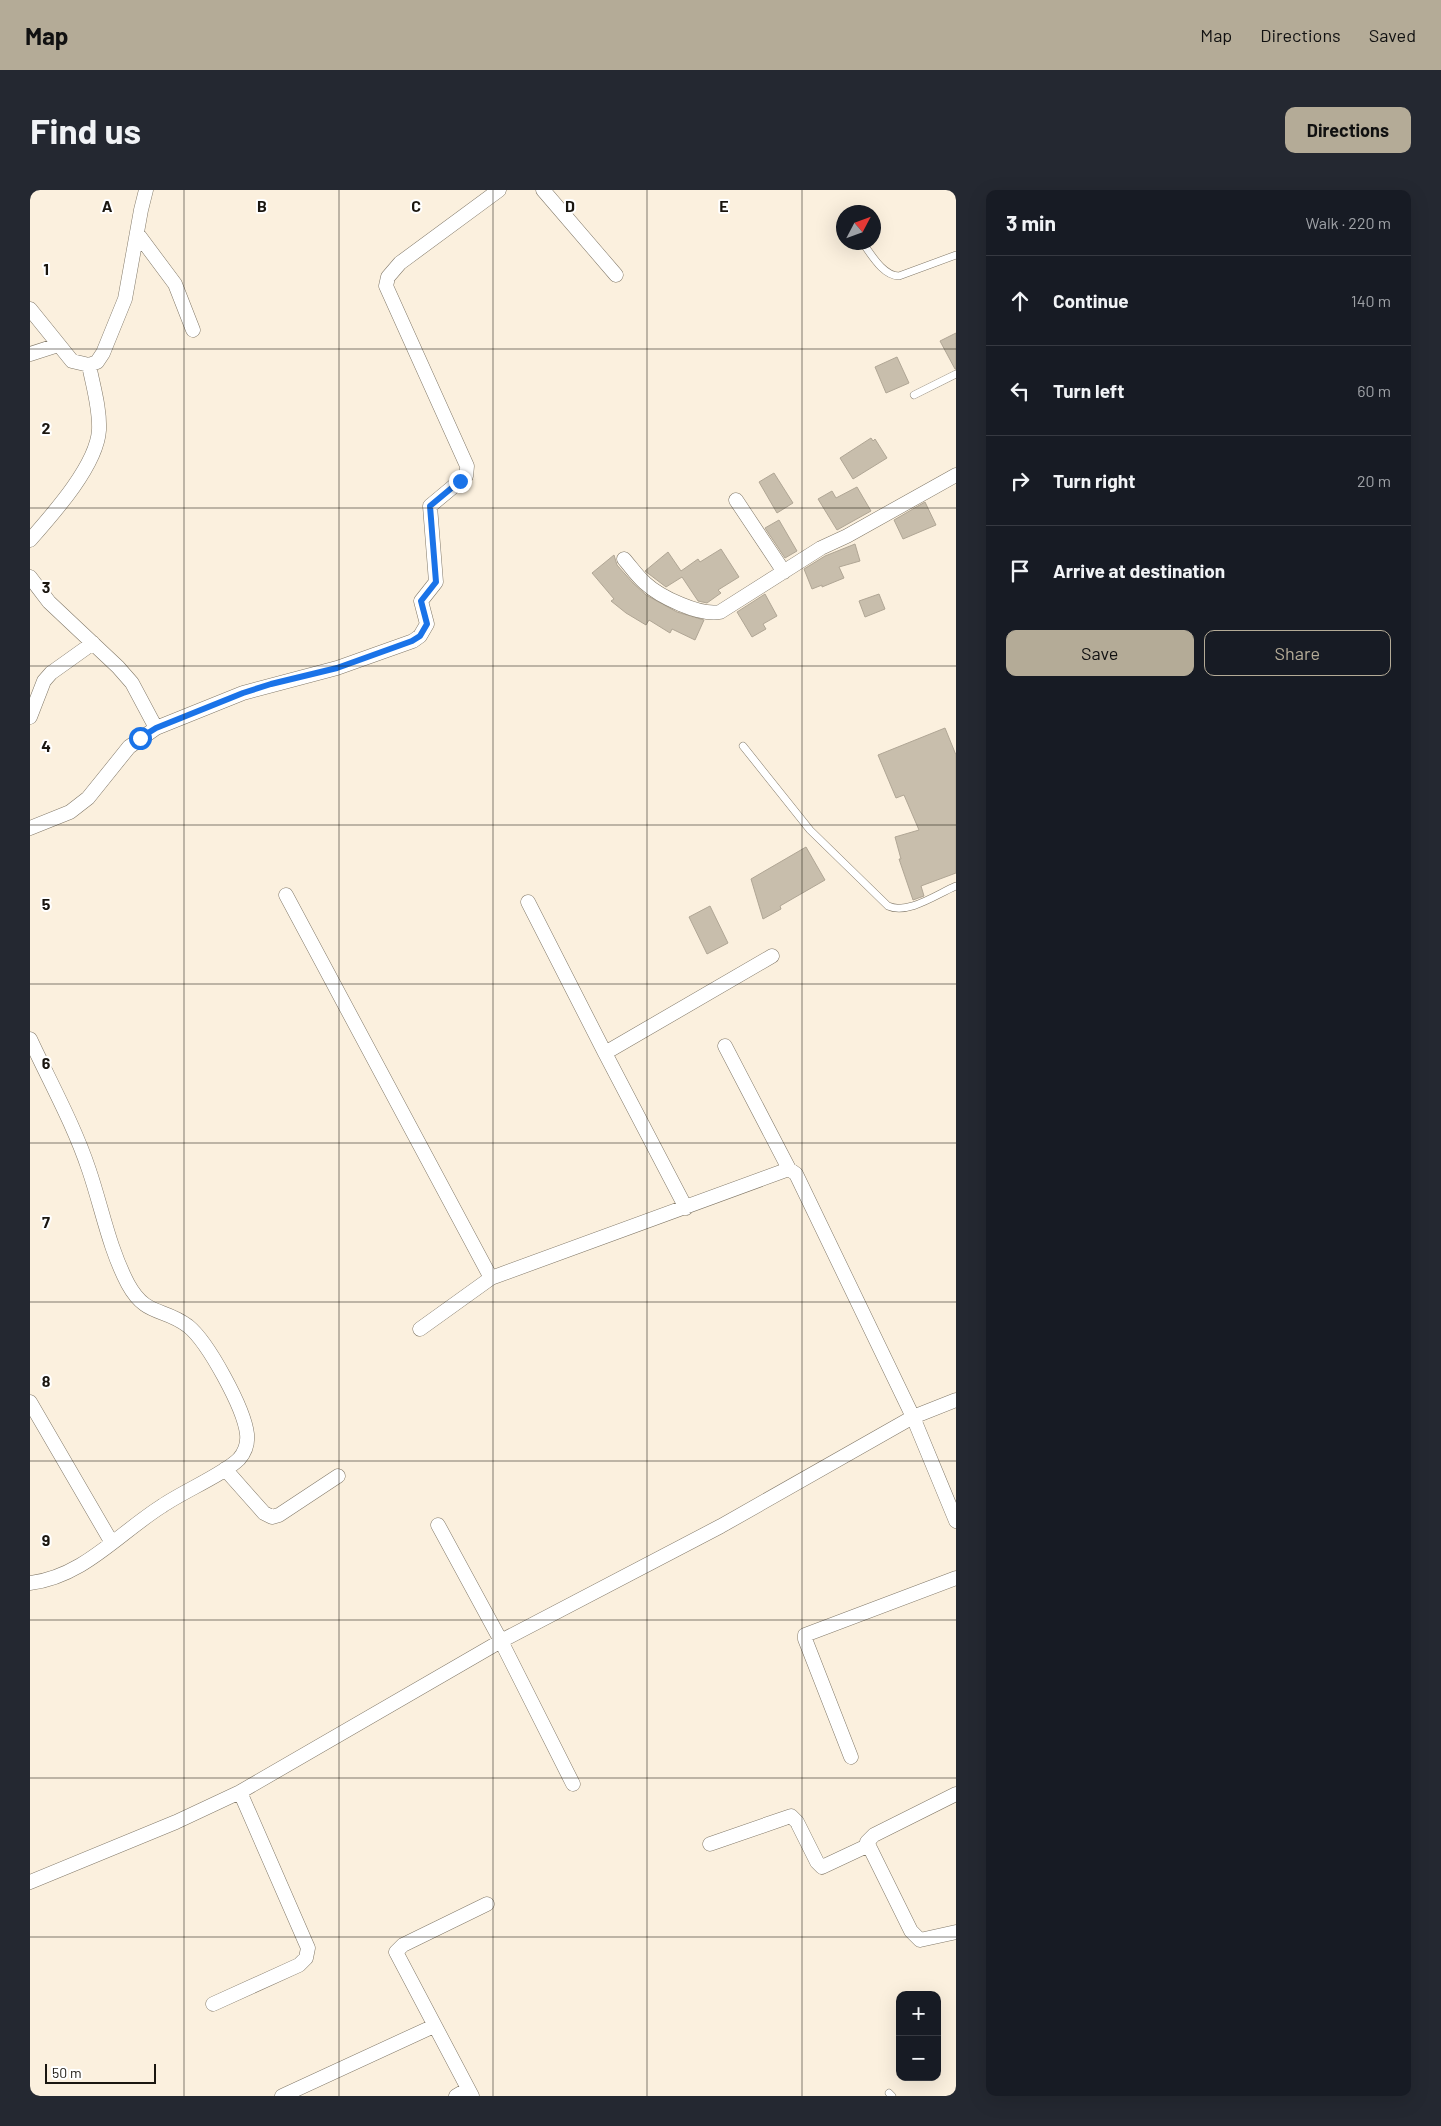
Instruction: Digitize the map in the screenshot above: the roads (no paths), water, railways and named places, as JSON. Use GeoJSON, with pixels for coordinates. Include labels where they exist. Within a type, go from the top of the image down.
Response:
{"type":"FeatureCollection","features":[{"type":"Feature","properties":{"kind":"street"},"geometry":{"type":"LineString","coordinates":[[30,309],[72,361],[89,365],[97,362],[116,326],[125,299],[146,190]]}},
{"type":"Feature","properties":{"kind":"street"},"geometry":{"type":"LineString","coordinates":[[30,828],[70,812],[88,798],[129,747],[156,728],[243,693],[271,684],[337,668],[412,641],[425,630],[427,624],[421,601],[436,582],[430,506],[466,476],[467,466],[386,286],[388,277],[400,263],[499,190]]}},
{"type":"Feature","properties":{"kind":"street"},"geometry":{"type":"LineString","coordinates":[[544,190],[616,275]]}},
{"type":"Feature","properties":{"kind":"street"},"geometry":{"type":"LineString","coordinates":[[137,233],[174,284],[193,330]]}},
{"type":"Feature","properties":{"kind":"street"},"geometry":{"type":"LineString","coordinates":[[30,354],[58,345]]}},
{"type":"Feature","properties":{"kind":"street"},"geometry":{"type":"LineString","coordinates":[[30,540],[55,512],[86,466],[95,448],[99,431],[98,414],[89,365]]}},
{"type":"Feature","properties":{"kind":"street"},"geometry":{"type":"LineString","coordinates":[[624,559],[644,583],[652,589],[698,611],[711,614],[720,612],[820,548],[847,536],[956,475]]}},
{"type":"Feature","properties":{"kind":"street"},"geometry":{"type":"LineString","coordinates":[[736,500],[784,572]]}},
{"type":"Feature","properties":{"kind":"street"},"geometry":{"type":"LineString","coordinates":[[30,577],[49,602],[132,683],[156,728]]}},
{"type":"Feature","properties":{"kind":"street"},"geometry":{"type":"LineString","coordinates":[[30,717],[35,686],[93,643]]}},
{"type":"Feature","properties":{"kind":"street"},"geometry":{"type":"LineString","coordinates":[[286,895],[491,1278]]}},
{"type":"Feature","properties":{"kind":"street"},"geometry":{"type":"LineString","coordinates":[[528,902],[686,1208]]}},
{"type":"Feature","properties":{"kind":"street"},"geometry":{"type":"LineString","coordinates":[[605,1053],[772,956]]}},
{"type":"Feature","properties":{"kind":"street"},"geometry":{"type":"LineString","coordinates":[[30,1039],[77,1140],[89,1170],[99,1209],[118,1262],[135,1297],[144,1305],[179,1320],[190,1328],[224,1376],[236,1398],[247,1435],[246,1448],[240,1458],[225,1469],[144,1517],[112,1543],[76,1568],[45,1581],[30,1583]]}},
{"type":"Feature","properties":{"kind":"street"},"geometry":{"type":"LineString","coordinates":[[725,1046],[789,1169],[796,1174],[913,1417],[956,1521]]}},
{"type":"Feature","properties":{"kind":"street"},"geometry":{"type":"LineString","coordinates":[[420,1329],[491,1278],[789,1169]]}},
{"type":"Feature","properties":{"kind":"street"},"geometry":{"type":"LineString","coordinates":[[30,1882],[176,1822],[240,1792],[500,1642],[721,1526],[913,1417],[956,1400]]}},
{"type":"Feature","properties":{"kind":"street"},"geometry":{"type":"LineString","coordinates":[[30,1402],[112,1543]]}},
{"type":"Feature","properties":{"kind":"street"},"geometry":{"type":"LineString","coordinates":[[225,1469],[264,1513],[272,1517],[279,1515],[338,1476]]}},
{"type":"Feature","properties":{"kind":"street"},"geometry":{"type":"LineString","coordinates":[[438,1525],[573,1784]]}},
{"type":"Feature","properties":{"kind":"street"},"geometry":{"type":"LineString","coordinates":[[851,1757],[805,1635],[956,1578]]}},
{"type":"Feature","properties":{"kind":"street"},"geometry":{"type":"LineString","coordinates":[[213,2004],[299,1965],[306,1958],[308,1948],[240,1792]]}},
{"type":"Feature","properties":{"kind":"street"},"geometry":{"type":"LineString","coordinates":[[956,1794],[874,1834],[867,1842],[911,1931],[916,1937],[920,1940],[928,1940],[956,1932]]}},
{"type":"Feature","properties":{"kind":"street"},"geometry":{"type":"LineString","coordinates":[[710,1844],[791,1816],[797,1822],[819,1866],[826,1866],[869,1845]]}},
{"type":"Feature","properties":{"kind":"street"},"geometry":{"type":"LineString","coordinates":[[466,2094],[396,1952],[403,1945],[487,1904]]}},
{"type":"Feature","properties":{"kind":"street"},"geometry":{"type":"LineString","coordinates":[[282,2096],[434,2026]]}},
{"type":"Feature","properties":{"kind":"lane"},"geometry":{"type":"LineString","coordinates":[[868,250],[886,272],[893,276],[899,276],[956,255]]}},
{"type":"Feature","properties":{"kind":"lane"},"geometry":{"type":"LineString","coordinates":[[914,395],[956,374]]}},
{"type":"Feature","properties":{"kind":"lane"},"geometry":{"type":"LineString","coordinates":[[743,746],[810,830],[888,906],[899,908],[916,904],[956,886]]}}]}
